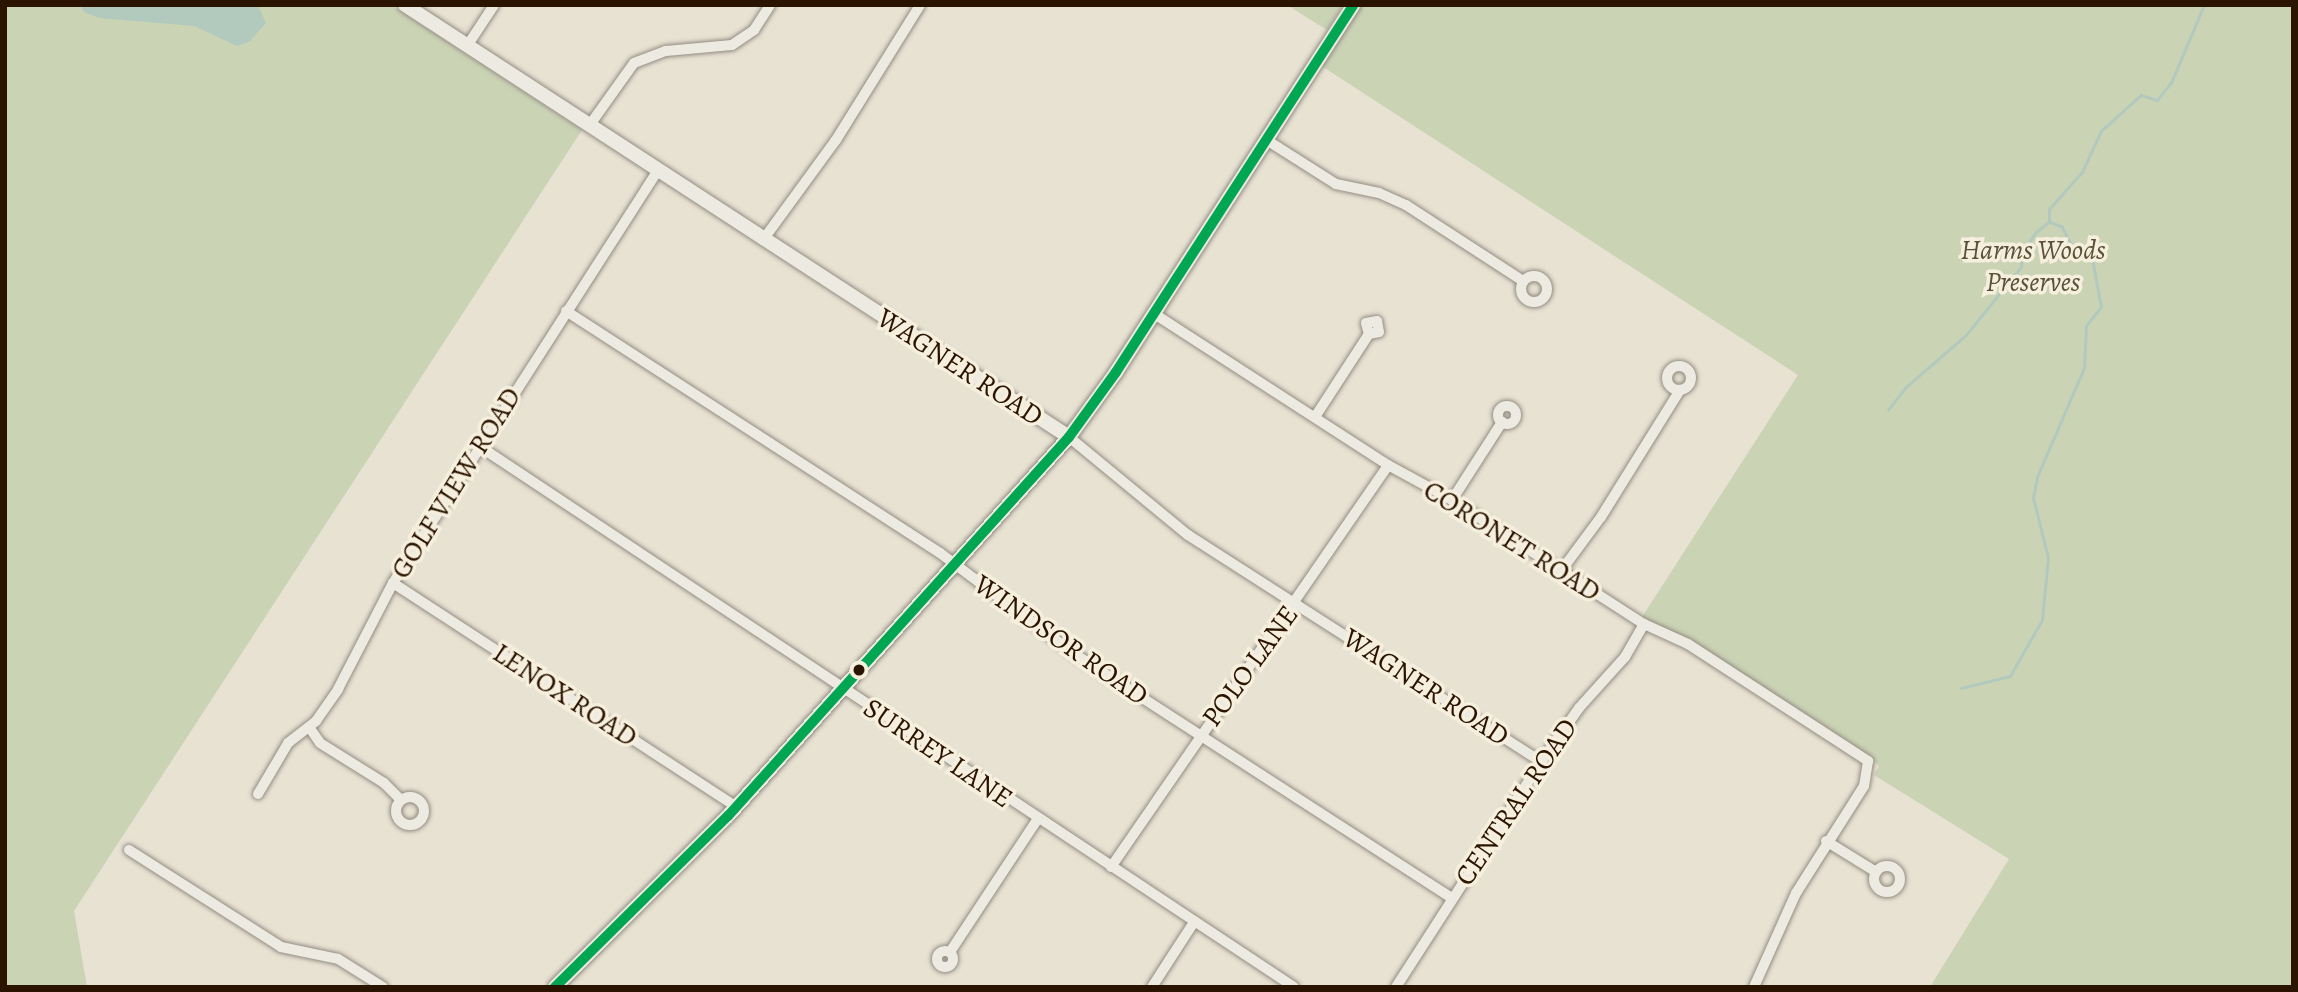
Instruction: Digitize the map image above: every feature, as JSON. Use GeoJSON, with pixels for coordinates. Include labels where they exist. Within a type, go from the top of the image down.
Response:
{"type":"FeatureCollection","features":[{"type":"Feature","properties":{"kind":"main road","name":"WAGNER ROAD"},"geometry":{"type":"LineString","coordinates":[[405,5],[1069,437]]}},
{"type":"Feature","properties":{"kind":"main road"},"geometry":{"type":"LineString","coordinates":[[555,987],[736,807],[957,565],[1069,437],[1353,5]]}},
{"type":"Feature","properties":{"kind":"street"},"geometry":{"type":"LineString","coordinates":[[467,46],[494,5]]}},
{"type":"Feature","properties":{"kind":"street"},"geometry":{"type":"LineString","coordinates":[[589,127],[634,63],[655,53],[732,45],[754,30],[770,5]]}},
{"type":"Feature","properties":{"kind":"street"},"geometry":{"type":"LineString","coordinates":[[763,240],[836,140],[920,5]]}},
{"type":"Feature","properties":{"kind":"street"},"geometry":{"type":"LineString","coordinates":[[1265,139],[1336,184],[1406,205],[1523,281]]}},
{"type":"Feature","properties":{"kind":"street","name":"GOLF VIEW ROAD"},"geometry":{"type":"LineString","coordinates":[[258,794],[288,743],[309,727],[343,680],[393,583],[657,171]]}},
{"type":"Feature","properties":{"kind":"street","name":"WINDSOR ROAD"},"geometry":{"type":"LineString","coordinates":[[566,311],[957,565],[1056,641],[1452,898]]}},
{"type":"Feature","properties":{"kind":"street","name":"CORONET ROAD"},"geometry":{"type":"LineString","coordinates":[[1153,313],[1388,465],[1452,500],[1644,624],[1688,644],[1850,747],[1870,766],[1864,786],[1826,841]]}},
{"type":"Feature","properties":{"kind":"street"},"geometry":{"type":"LineString","coordinates":[[1315,417],[1369,334]]}},
{"type":"Feature","properties":{"kind":"street"},"geometry":{"type":"LineString","coordinates":[[1562,571],[1601,517],[1680,390]]}},
{"type":"Feature","properties":{"kind":"street"},"geometry":{"type":"LineString","coordinates":[[1452,500],[1502,422]]}},
{"type":"Feature","properties":{"kind":"street","name":"WAGNER ROAD"},"geometry":{"type":"LineString","coordinates":[[1069,437],[1188,535],[1541,762]]}},
{"type":"Feature","properties":{"kind":"street","name":"SURREY LANE"},"geometry":{"type":"LineString","coordinates":[[479,446],[845,688],[1037,820],[1294,987]]}},
{"type":"Feature","properties":{"kind":"street","name":"POLO LANE"},"geometry":{"type":"LineString","coordinates":[[1111,867],[1200,735],[1296,603],[1388,465]]}},
{"type":"Feature","properties":{"kind":"street","name":"LENOX ROAD"},"geometry":{"type":"LineString","coordinates":[[393,583],[736,807]]}},
{"type":"Feature","properties":{"kind":"street","name":"CENTRAL ROAD"},"geometry":{"type":"LineString","coordinates":[[1396,987],[1541,762],[1579,708],[1625,657],[1644,624]]}},
{"type":"Feature","properties":{"kind":"street"},"geometry":{"type":"LineString","coordinates":[[309,727],[320,743],[384,783],[401,800]]}},
{"type":"Feature","properties":{"kind":"street"},"geometry":{"type":"LineString","coordinates":[[950,952],[1037,820]]}},
{"type":"Feature","properties":{"kind":"street"},"geometry":{"type":"LineString","coordinates":[[1754,987],[1786,912],[1826,841],[1876,872]]}},
{"type":"Feature","properties":{"kind":"street"},"geometry":{"type":"LineString","coordinates":[[129,850],[281,947],[338,959],[383,987]]}},
{"type":"Feature","properties":{"kind":"street"},"geometry":{"type":"LineString","coordinates":[[1152,987],[1194,922]]}},
{"type":"Feature","properties":{"kind":"green space"},"geometry":{"type":"Polygon","coordinates":[[[5,5],[391,5],[582,130],[74,911],[87,987],[5,987],[5,5]]]}},
{"type":"Feature","properties":{"kind":"green space"},"geometry":{"type":"Polygon","coordinates":[[[1287,5],[1343,5],[1327,30],[1287,5]]]}},
{"type":"Feature","properties":{"kind":"green space","name":"Harms Woods Preserves"},"geometry":{"type":"Polygon","coordinates":[[[1359,5],[2293,5],[2293,987],[1930,987],[2009,859],[1874,775],[1879,766],[1854,745],[1690,641],[1642,617],[1798,375],[1320,65],[1359,5]]]}},
{"type":"Feature","properties":{"kind":"shaded area"},"geometry":{"type":"Polygon","coordinates":[[[80,5],[258,5],[266,23],[249,42],[237,46],[194,26],[99,18],[84,12],[80,5]]]}},
{"type":"Feature","properties":{"kind":"waterway"},"geometry":{"type":"LineString","coordinates":[[1961,688],[2010,676],[2042,620],[2048,558],[2033,498],[2037,477],[2084,368],[2086,326],[2101,307],[2092,259],[2071,245],[2062,227],[2049,222],[2049,209],[2082,172],[2101,131],[2141,95],[2157,100],[2171,83],[2204,5]]}},
{"type":"Feature","properties":{"kind":"waterway"},"geometry":{"type":"LineString","coordinates":[[1888,410],[1906,387],[1966,335],[2021,267],[2022,252],[2036,232],[2049,222]]}},
{"type":"Feature","properties":{"kind":"transit line"},"geometry":{"type":"LineString","coordinates":[[555,987],[728,816],[1069,437],[1116,372],[1353,5]]}}]}
